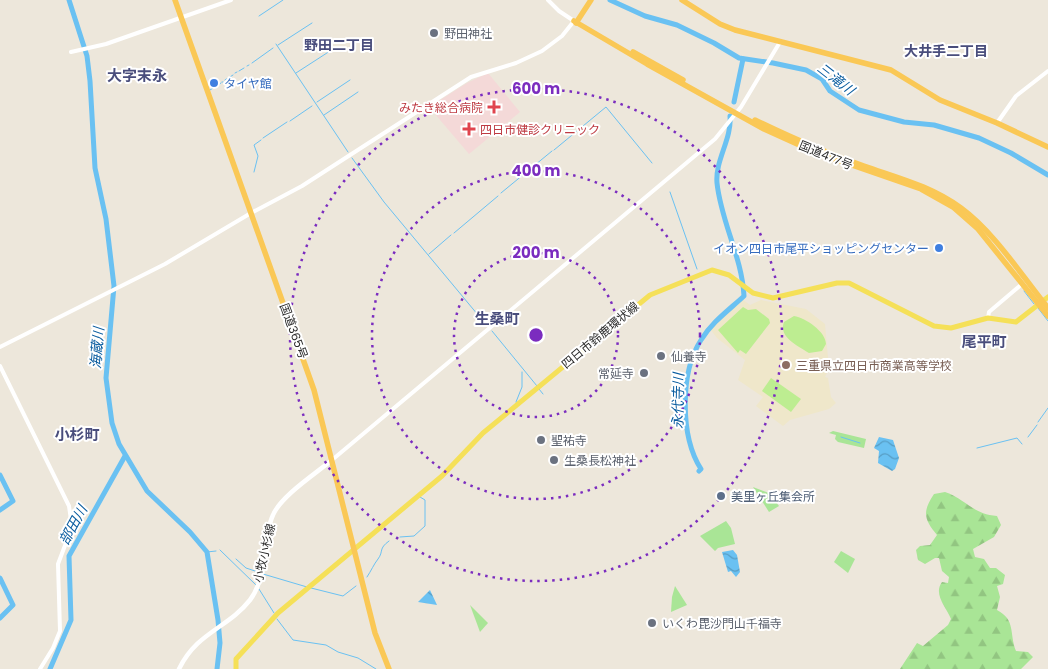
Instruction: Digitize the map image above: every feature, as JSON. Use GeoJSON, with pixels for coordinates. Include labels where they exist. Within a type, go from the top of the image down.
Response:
{"type":"FeatureCollection","features":[{"type":"Feature","properties":{"kind":"highway","name":"国道365号"},"geometry":{"type":"LineString","coordinates":[[175,0],[314,390],[375,633],[389,669]]}},
{"type":"Feature","properties":{"kind":"highway"},"geometry":{"type":"LineString","coordinates":[[575,22],[586,0]]}},
{"type":"Feature","properties":{"kind":"highway"},"geometry":{"type":"LineString","coordinates":[[581,12],[591,0]]}},
{"type":"Feature","properties":{"kind":"highway"},"geometry":{"type":"LineString","coordinates":[[682,0],[727,27],[779,45],[891,70],[940,100],[997,123],[1048,148]]}},
{"type":"Feature","properties":{"kind":"highway","name":"国道477号"},"geometry":{"type":"LineString","coordinates":[[575,22],[621,46],[737,113],[821,150],[912,181],[939,194],[962,209],[977,222],[1048,316]]}},
{"type":"Feature","properties":{"kind":"highway","name":"国道477号"},"geometry":{"type":"LineString","coordinates":[[575,22],[737,113],[817,153],[901,182],[934,196],[960,212],[972,223],[1022,284],[1040,303],[1048,308]]}},
{"type":"Feature","properties":{"kind":"highway"},"geometry":{"type":"LineString","coordinates":[[621,46],[647,64]]}},
{"type":"Feature","properties":{"kind":"main road","name":"四日市鈴鹿環状線"},"geometry":{"type":"LineString","coordinates":[[236,669],[236,660],[276,615],[442,476],[483,432],[650,295],[712,270],[728,275],[759,296],[777,299],[836,283],[849,283],[936,327],[951,328],[988,318],[1016,322],[1048,297]]}},
{"type":"Feature","properties":{"kind":"main road","name":"小牧小杉線"},"geometry":{"type":"LineString","coordinates":[[179,669],[190,649],[248,602],[257,587],[270,524],[276,508],[332,460]]}},
{"type":"Feature","properties":{"kind":"street"},"geometry":{"type":"LineString","coordinates":[[71,52],[104,45],[231,0]]}},
{"type":"Feature","properties":{"kind":"street"},"geometry":{"type":"LineString","coordinates":[[0,346],[144,276],[316,177],[471,76],[516,63],[542,51],[562,36],[575,22],[558,12],[548,0]]}},
{"type":"Feature","properties":{"kind":"street"},"geometry":{"type":"LineString","coordinates":[[332,460],[635,208],[728,126],[779,45]]}},
{"type":"Feature","properties":{"kind":"street"},"geometry":{"type":"LineString","coordinates":[[997,123],[1016,96],[1048,71]]}},
{"type":"Feature","properties":{"kind":"street"},"geometry":{"type":"LineString","coordinates":[[988,318],[989,312],[1022,284]]}},
{"type":"Feature","properties":{"kind":"street"},"geometry":{"type":"LineString","coordinates":[[0,366],[69,506],[73,522],[58,564],[60,631],[53,648],[40,669]]}},
{"type":"Feature","properties":{"kind":"shaded area"},"geometry":{"type":"Polygon","coordinates":[[[488,73],[520,112],[469,154],[429,107],[467,83],[488,73]]]}},
{"type":"Feature","properties":{"kind":"shaded area","name":"三重県立四日市商業高等学校"},"geometry":{"type":"Polygon","coordinates":[[[742,299],[750,305],[761,300],[806,309],[825,324],[829,369],[825,377],[828,378],[831,397],[836,403],[829,409],[790,420],[783,426],[756,406],[763,397],[738,380],[745,360],[717,338],[710,329],[742,299]]]}},
{"type":"Feature","properties":{"kind":"green space"},"geometry":{"type":"Polygon","coordinates":[[[743,307],[748,310],[756,309],[769,319],[770,323],[746,354],[740,350],[738,353],[718,330],[743,307]]]}},
{"type":"Feature","properties":{"kind":"green space"},"geometry":{"type":"Polygon","coordinates":[[[794,316],[809,323],[823,335],[826,344],[822,351],[809,353],[786,337],[783,327],[784,322],[794,316]]]}},
{"type":"Feature","properties":{"kind":"green space"},"geometry":{"type":"Polygon","coordinates":[[[771,378],[801,399],[791,412],[762,391],[771,378]]]}},
{"type":"Feature","properties":{"kind":"green space"},"geometry":{"type":"Polygon","coordinates":[[[833,431],[866,439],[864,448],[838,442],[835,439],[836,435],[829,433],[833,431]]]}},
{"type":"Feature","properties":{"kind":"green space"},"geometry":{"type":"Polygon","coordinates":[[[753,487],[769,493],[779,506],[769,512],[753,487]]]}},
{"type":"Feature","properties":{"kind":"green space"},"geometry":{"type":"Polygon","coordinates":[[[945,492],[981,512],[997,516],[1001,525],[994,537],[973,549],[975,557],[984,559],[990,568],[996,568],[1005,575],[1003,584],[997,586],[1000,597],[997,610],[1010,623],[1016,651],[1028,652],[1033,657],[1021,669],[900,669],[917,643],[923,646],[948,625],[951,619],[941,600],[939,591],[942,582],[948,583],[949,577],[942,571],[939,558],[935,558],[925,564],[918,560],[916,550],[920,546],[930,545],[937,535],[927,520],[926,511],[934,494],[945,492]]]}},
{"type":"Feature","properties":{"kind":"green space"},"geometry":{"type":"Polygon","coordinates":[[[726,521],[731,528],[735,544],[718,548],[715,551],[700,536],[726,521]]]}},
{"type":"Feature","properties":{"kind":"green space"},"geometry":{"type":"Polygon","coordinates":[[[841,551],[855,559],[848,573],[834,562],[841,551]]]}},
{"type":"Feature","properties":{"kind":"green space"},"geometry":{"type":"Polygon","coordinates":[[[675,586],[687,605],[671,612],[672,597],[675,586]]]}},
{"type":"Feature","properties":{"kind":"green space"},"geometry":{"type":"Polygon","coordinates":[[[470,605],[488,623],[480,632],[470,605]]]}},
{"type":"Feature","properties":{"kind":"water"},"geometry":{"type":"Polygon","coordinates":[[[879,437],[893,440],[899,458],[895,469],[892,471],[878,463],[879,451],[874,448],[879,437]]]}},
{"type":"Feature","properties":{"kind":"water"},"geometry":{"type":"Polygon","coordinates":[[[733,550],[737,555],[740,572],[736,577],[731,571],[728,572],[722,552],[733,550]]]}},
{"type":"Feature","properties":{"kind":"water"},"geometry":{"type":"Polygon","coordinates":[[[430,590],[437,605],[418,602],[430,590]]]}},
{"type":"Feature","properties":{"kind":"waterway","name":"海蔵川"},"geometry":{"type":"LineString","coordinates":[[69,0],[87,56],[95,168],[106,219],[114,286],[106,378],[112,423],[119,444],[147,491],[190,532],[207,552],[220,643],[217,669]]}},
{"type":"Feature","properties":{"kind":"waterway"},"geometry":{"type":"LineString","coordinates":[[259,16],[283,0]]}},
{"type":"Feature","properties":{"kind":"waterway","name":"三滝川"},"geometry":{"type":"LineString","coordinates":[[610,0],[645,16],[677,25],[739,58],[806,70],[822,79],[830,91],[859,110],[904,122],[934,125],[979,138],[1011,153],[1048,175]]}},
{"type":"Feature","properties":{"kind":"waterway"},"geometry":{"type":"LineString","coordinates":[[278,45],[312,23]]}},
{"type":"Feature","properties":{"kind":"waterway"},"geometry":{"type":"LineString","coordinates":[[276,44],[348,152]]}},
{"type":"Feature","properties":{"kind":"waterway"},"geometry":{"type":"LineString","coordinates":[[252,63],[273,48]]}},
{"type":"Feature","properties":{"kind":"waterway"},"geometry":{"type":"LineString","coordinates":[[296,73],[330,51]]}},
{"type":"Feature","properties":{"kind":"waterway","name":"永代寺川"},"geometry":{"type":"LineString","coordinates":[[734,102],[743,59]]}},
{"type":"Feature","properties":{"kind":"waterway"},"geometry":{"type":"LineString","coordinates":[[239,71],[244,68]]}},
{"type":"Feature","properties":{"kind":"waterway"},"geometry":{"type":"LineString","coordinates":[[225,80],[233,75]]}},
{"type":"Feature","properties":{"kind":"waterway"},"geometry":{"type":"LineString","coordinates":[[317,102],[350,80]]}},
{"type":"Feature","properties":{"kind":"waterway"},"geometry":{"type":"LineString","coordinates":[[210,90],[221,83]]}},
{"type":"Feature","properties":{"kind":"waterway"},"geometry":{"type":"LineString","coordinates":[[324,115],[358,92]]}},
{"type":"Feature","properties":{"kind":"waterway"},"geometry":{"type":"LineString","coordinates":[[290,121],[312,106]]}},
{"type":"Feature","properties":{"kind":"waterway"},"geometry":{"type":"LineString","coordinates":[[554,150],[606,107],[652,163]]}},
{"type":"Feature","properties":{"kind":"waterway","name":"永代寺川"},"geometry":{"type":"LineString","coordinates":[[699,471],[701,469],[694,455],[686,422],[686,386],[689,369],[694,353],[705,334],[715,322],[744,296],[740,267],[723,212],[717,183],[718,166],[729,133],[730,116]]}},
{"type":"Feature","properties":{"kind":"waterway"},"geometry":{"type":"LineString","coordinates":[[263,138],[287,122]]}},
{"type":"Feature","properties":{"kind":"waterway"},"geometry":{"type":"LineString","coordinates":[[254,172],[258,156],[254,145],[261,140]]}},
{"type":"Feature","properties":{"kind":"waterway"},"geometry":{"type":"LineString","coordinates":[[501,193],[552,151]]}},
{"type":"Feature","properties":{"kind":"waterway"},"geometry":{"type":"LineString","coordinates":[[352,158],[384,202],[488,327]]}},
{"type":"Feature","properties":{"kind":"waterway"},"geometry":{"type":"LineString","coordinates":[[670,192],[697,269]]}},
{"type":"Feature","properties":{"kind":"waterway"},"geometry":{"type":"LineString","coordinates":[[454,233],[498,196]]}},
{"type":"Feature","properties":{"kind":"waterway"},"geometry":{"type":"LineString","coordinates":[[429,254],[451,235]]}},
{"type":"Feature","properties":{"kind":"waterway"},"geometry":{"type":"LineString","coordinates":[[1024,291],[1034,304]]}},
{"type":"Feature","properties":{"kind":"waterway"},"geometry":{"type":"LineString","coordinates":[[1038,308],[1048,321]]}},
{"type":"Feature","properties":{"kind":"waterway"},"geometry":{"type":"LineString","coordinates":[[492,331],[537,386]]}},
{"type":"Feature","properties":{"kind":"waterway"},"geometry":{"type":"LineString","coordinates":[[516,402],[522,387],[522,372]]}},
{"type":"Feature","properties":{"kind":"waterway"},"geometry":{"type":"LineString","coordinates":[[539,389],[543,394]]}},
{"type":"Feature","properties":{"kind":"waterway"},"geometry":{"type":"LineString","coordinates":[[1038,422],[1048,408]]}},
{"type":"Feature","properties":{"kind":"waterway"},"geometry":{"type":"LineString","coordinates":[[1028,437],[1037,425]]}},
{"type":"Feature","properties":{"kind":"waterway"},"geometry":{"type":"LineString","coordinates":[[841,437],[860,443]]}},
{"type":"Feature","properties":{"kind":"waterway"},"geometry":{"type":"LineString","coordinates":[[977,448],[1017,438],[1022,444]]}},
{"type":"Feature","properties":{"kind":"waterway","name":"部田川"},"geometry":{"type":"LineString","coordinates":[[50,669],[71,620],[69,556],[125,456]]}},
{"type":"Feature","properties":{"kind":"waterway"},"geometry":{"type":"LineString","coordinates":[[0,475],[13,501],[0,510]]}},
{"type":"Feature","properties":{"kind":"waterway"},"geometry":{"type":"LineString","coordinates":[[400,537],[414,536],[425,526],[425,500],[420,497]]}},
{"type":"Feature","properties":{"kind":"waterway"},"geometry":{"type":"LineString","coordinates":[[367,577],[380,556],[383,546],[389,541]]}},
{"type":"Feature","properties":{"kind":"waterway"},"geometry":{"type":"LineString","coordinates":[[220,550],[256,585]]}},
{"type":"Feature","properties":{"kind":"waterway"},"geometry":{"type":"LineString","coordinates":[[207,552],[216,551]]}},
{"type":"Feature","properties":{"kind":"waterway"},"geometry":{"type":"LineString","coordinates":[[236,559],[246,568],[258,572]]}},
{"type":"Feature","properties":{"kind":"waterway"},"geometry":{"type":"LineString","coordinates":[[263,574],[307,587]]}},
{"type":"Feature","properties":{"kind":"waterway"},"geometry":{"type":"LineString","coordinates":[[0,578],[13,605],[0,618]]}},
{"type":"Feature","properties":{"kind":"waterway"},"geometry":{"type":"LineString","coordinates":[[311,588],[343,596],[356,586]]}},
{"type":"Feature","properties":{"kind":"waterway"},"geometry":{"type":"LineString","coordinates":[[259,589],[274,613]]}},
{"type":"Feature","properties":{"kind":"waterway"},"geometry":{"type":"LineString","coordinates":[[277,619],[293,640],[326,645],[338,652],[358,658],[376,669]]}},
{"type":"Feature","properties":{"kind":"place","name":"野田神社"},"geometry":{"type":"Point","coordinates":[434,33]}},
{"type":"Feature","properties":{"kind":"place","name":"タイヤ館"},"geometry":{"type":"Point","coordinates":[214,83]}},
{"type":"Feature","properties":{"kind":"place","name":"みたき総合病院"},"geometry":{"type":"Point","coordinates":[494,107]}},
{"type":"Feature","properties":{"kind":"place","name":"四日市健診クリニック"},"geometry":{"type":"Point","coordinates":[469,129]}},
{"type":"Feature","properties":{"kind":"place","name":"イオン四日市尾平ショッピングセンター"},"geometry":{"type":"Point","coordinates":[939,248]}},
{"type":"Feature","properties":{"kind":"place","name":"仙養寺"},"geometry":{"type":"Point","coordinates":[661,356]}},
{"type":"Feature","properties":{"kind":"place","name":"三重県立四日市商業高等学校"},"geometry":{"type":"Point","coordinates":[786,365]}},
{"type":"Feature","properties":{"kind":"place","name":"常延寺"},"geometry":{"type":"Point","coordinates":[644,373]}},
{"type":"Feature","properties":{"kind":"place","name":"聖祐寺"},"geometry":{"type":"Point","coordinates":[541,440]}},
{"type":"Feature","properties":{"kind":"place","name":"生桑長松神社"},"geometry":{"type":"Point","coordinates":[554,460]}},
{"type":"Feature","properties":{"kind":"place","name":"美里ヶ丘集会所"},"geometry":{"type":"Point","coordinates":[721,496]}},
{"type":"Feature","properties":{"kind":"place","name":"いくわ毘沙門山千福寺"},"geometry":{"type":"Point","coordinates":[652,623]}},
{"type":"Feature","properties":{"kind":"district","name":"野田二丁目"},"geometry":{"type":"Point","coordinates":[339,45]}},
{"type":"Feature","properties":{"kind":"district","name":"大井手二丁目"},"geometry":{"type":"Point","coordinates":[946,51]}},
{"type":"Feature","properties":{"kind":"district","name":"大字末永"},"geometry":{"type":"Point","coordinates":[137,75]}},
{"type":"Feature","properties":{"kind":"district","name":"生桑町"},"geometry":{"type":"Point","coordinates":[497,318]}},
{"type":"Feature","properties":{"kind":"district","name":"尾平町"},"geometry":{"type":"Point","coordinates":[984,341]}},
{"type":"Feature","properties":{"kind":"district","name":"小杉町"},"geometry":{"type":"Point","coordinates":[77,434]}}]}
